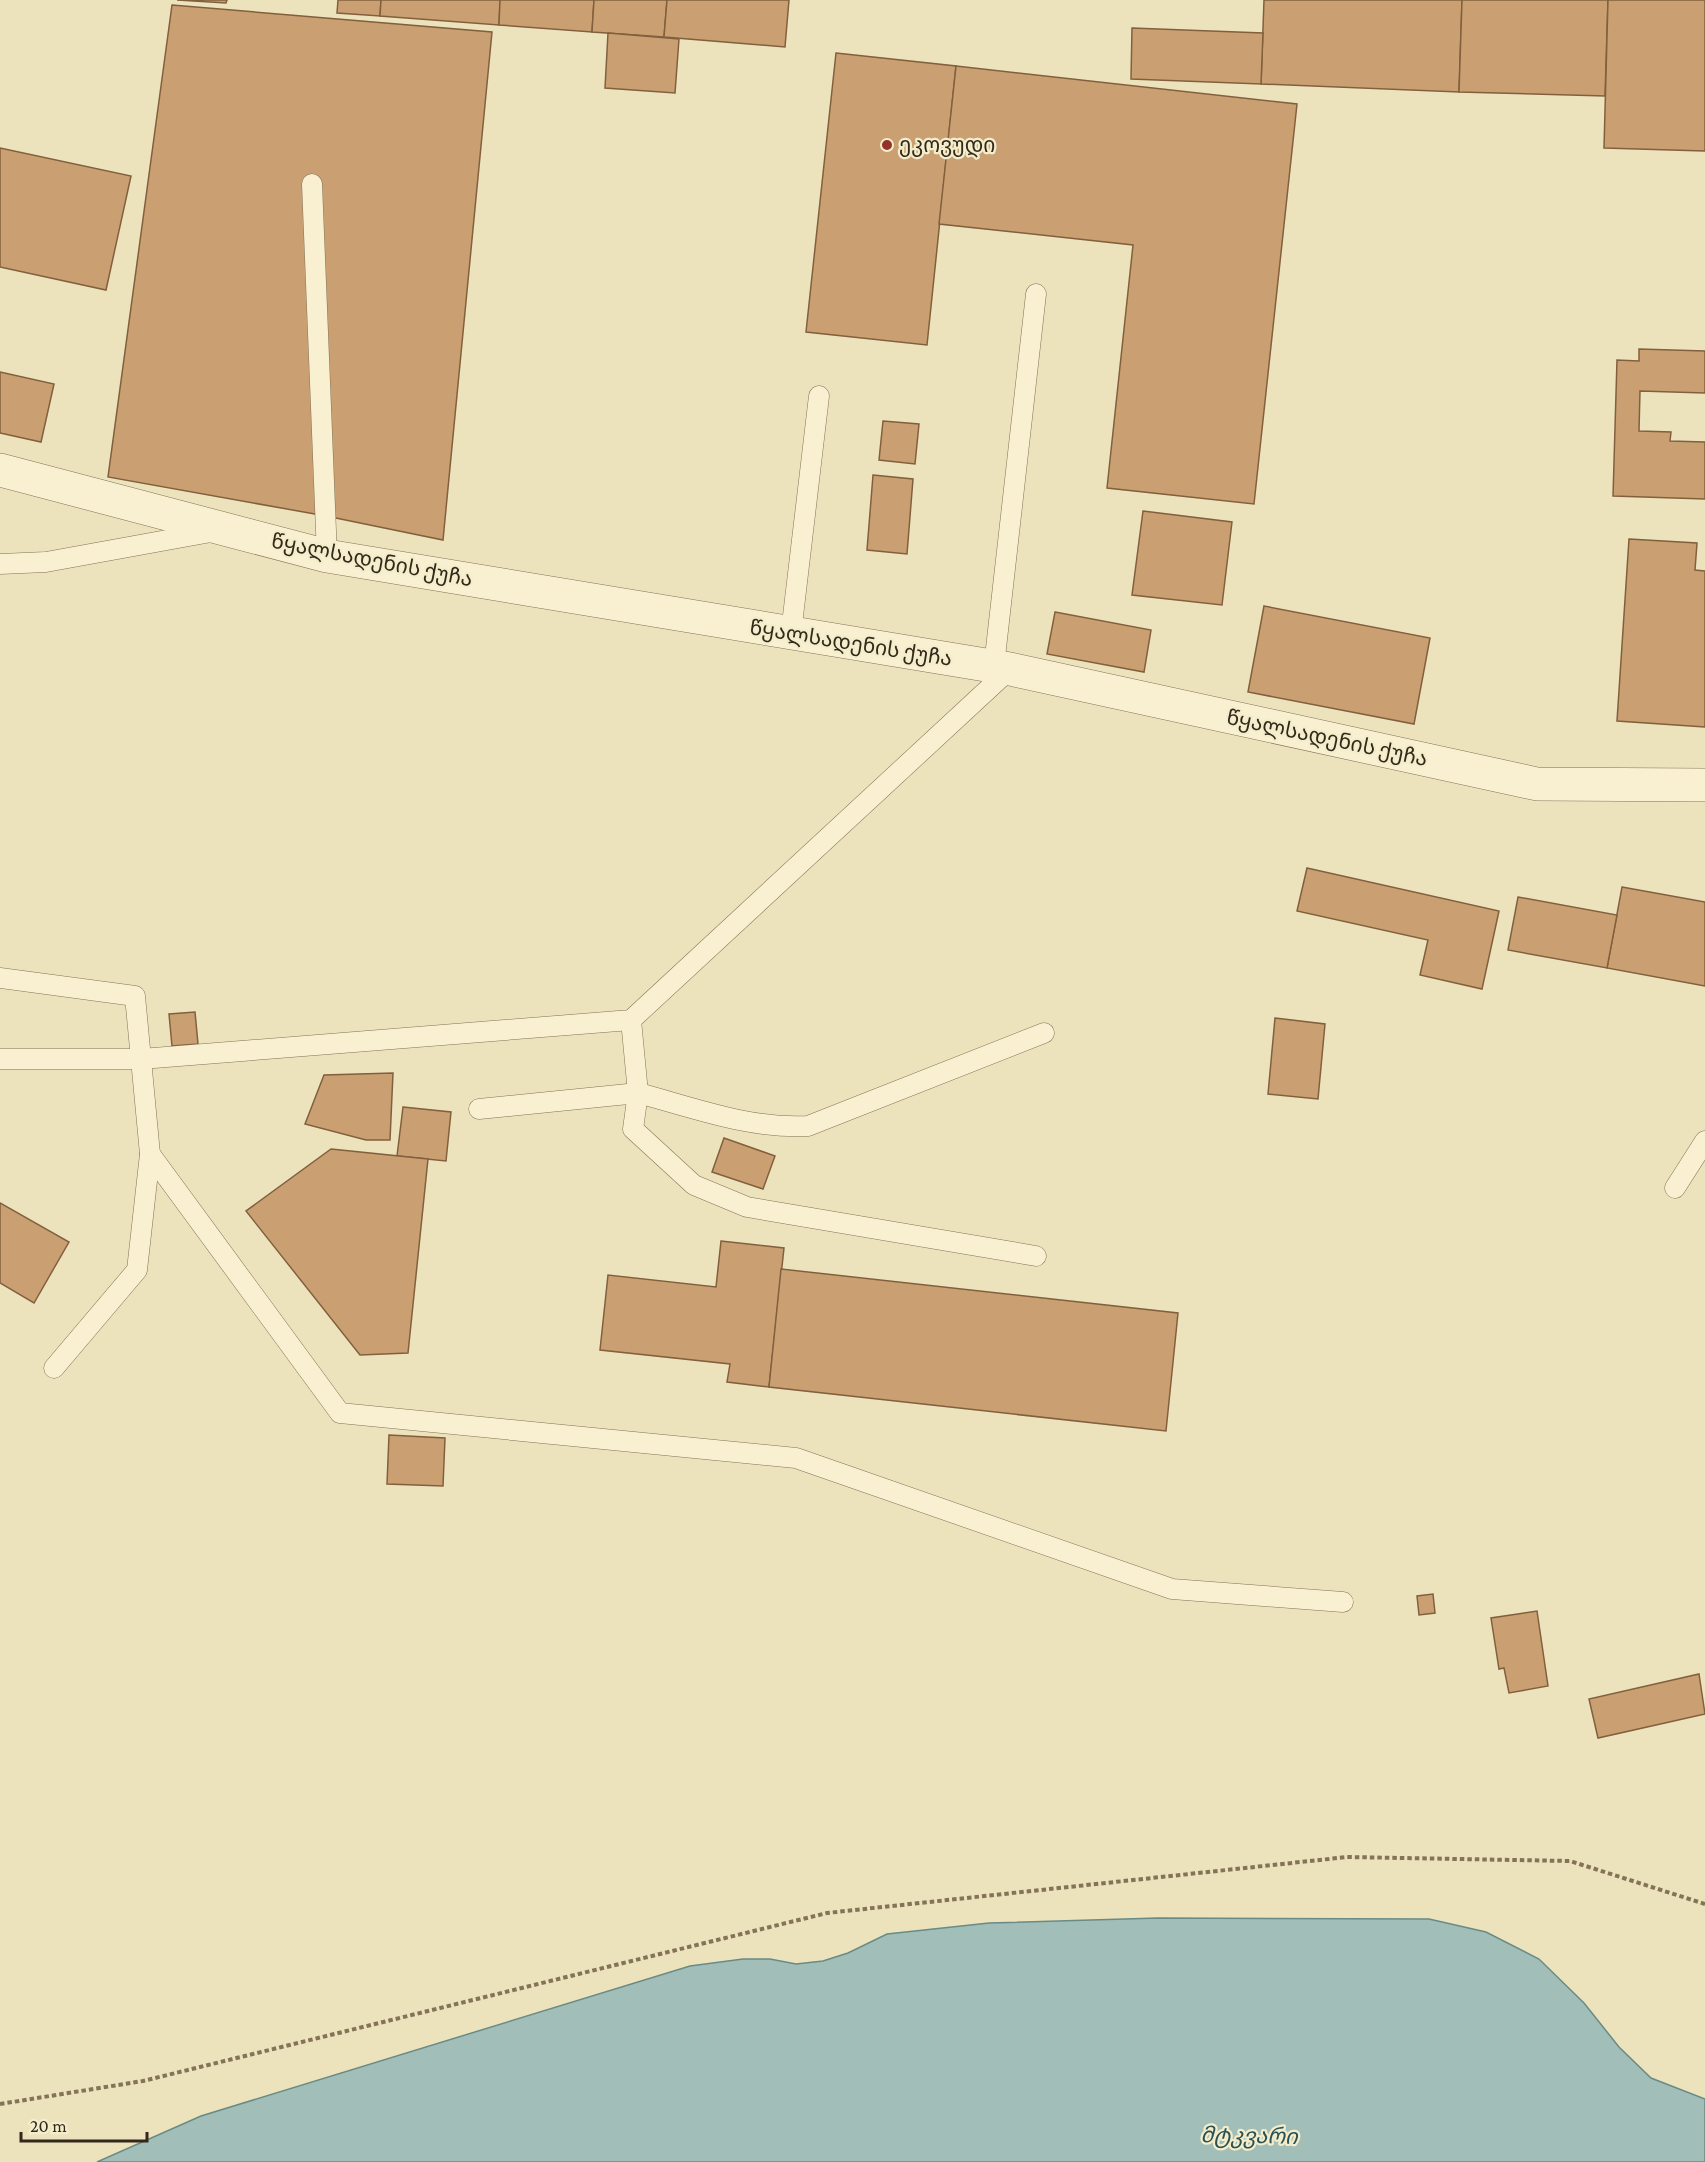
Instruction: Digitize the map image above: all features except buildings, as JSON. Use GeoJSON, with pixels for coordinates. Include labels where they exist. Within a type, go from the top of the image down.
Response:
{"type":"FeatureCollection","features":[{"type":"Feature","properties":{"kind":"street","name":"წყალსადენის ქუჩა"},"geometry":{"type":"LineString","coordinates":[[0,470],[327,556],[1002,667],[1537,784],[1705,785]]}},
{"type":"Feature","properties":{"kind":"lane"},"geometry":{"type":"LineString","coordinates":[[312,184],[327,556]]}},
{"type":"Feature","properties":{"kind":"lane"},"geometry":{"type":"LineString","coordinates":[[0,1059],[141,1059],[631,1020],[1002,667],[1036,294]]}},
{"type":"Feature","properties":{"kind":"lane"},"geometry":{"type":"LineString","coordinates":[[791,633],[819,396]]}},
{"type":"Feature","properties":{"kind":"lane"},"geometry":{"type":"LineString","coordinates":[[0,564],[46,562],[225,529]]}},
{"type":"Feature","properties":{"kind":"lane"},"geometry":{"type":"LineString","coordinates":[[0,978],[135,996],[150,1154],[137,1270],[54,1368]]}},
{"type":"Feature","properties":{"kind":"lane"},"geometry":{"type":"LineString","coordinates":[[631,1020],[638,1093],[633,1129],[694,1185],[747,1207],[1036,1256]]}},
{"type":"Feature","properties":{"kind":"lane"},"geometry":{"type":"LineString","coordinates":[[479,1109],[638,1093],[751,1124],[777,1128],[808,1126],[1044,1033]]}},
{"type":"Feature","properties":{"kind":"lane"},"geometry":{"type":"LineString","coordinates":[[1675,1188],[1705,1141]]}},
{"type":"Feature","properties":{"kind":"lane"},"geometry":{"type":"LineString","coordinates":[[150,1154],[340,1413],[796,1458],[1172,1589],[1343,1602]]}},
{"type":"Feature","properties":{"kind":"path"},"geometry":{"type":"LineString","coordinates":[[0,2104],[143,2081],[827,1913],[1347,1857],[1570,1861],[1705,1904]]}},
{"type":"Feature","properties":{"kind":"water","name":"მტკვარი"},"geometry":{"type":"Polygon","coordinates":[[[1158,1918],[1429,1919],[1486,1932],[1539,1959],[1584,2003],[1619,2047],[1651,2078],[1705,2099],[1705,2162],[97,2162],[201,2116],[690,1966],[743,1959],[770,1959],[796,1964],[823,1961],[848,1953],[887,1934],[989,1923],[1158,1918]]]}},
{"type":"Feature","properties":{"kind":"place","name":"ეკოვუდი"},"geometry":{"type":"Point","coordinates":[887,145]}}]}
